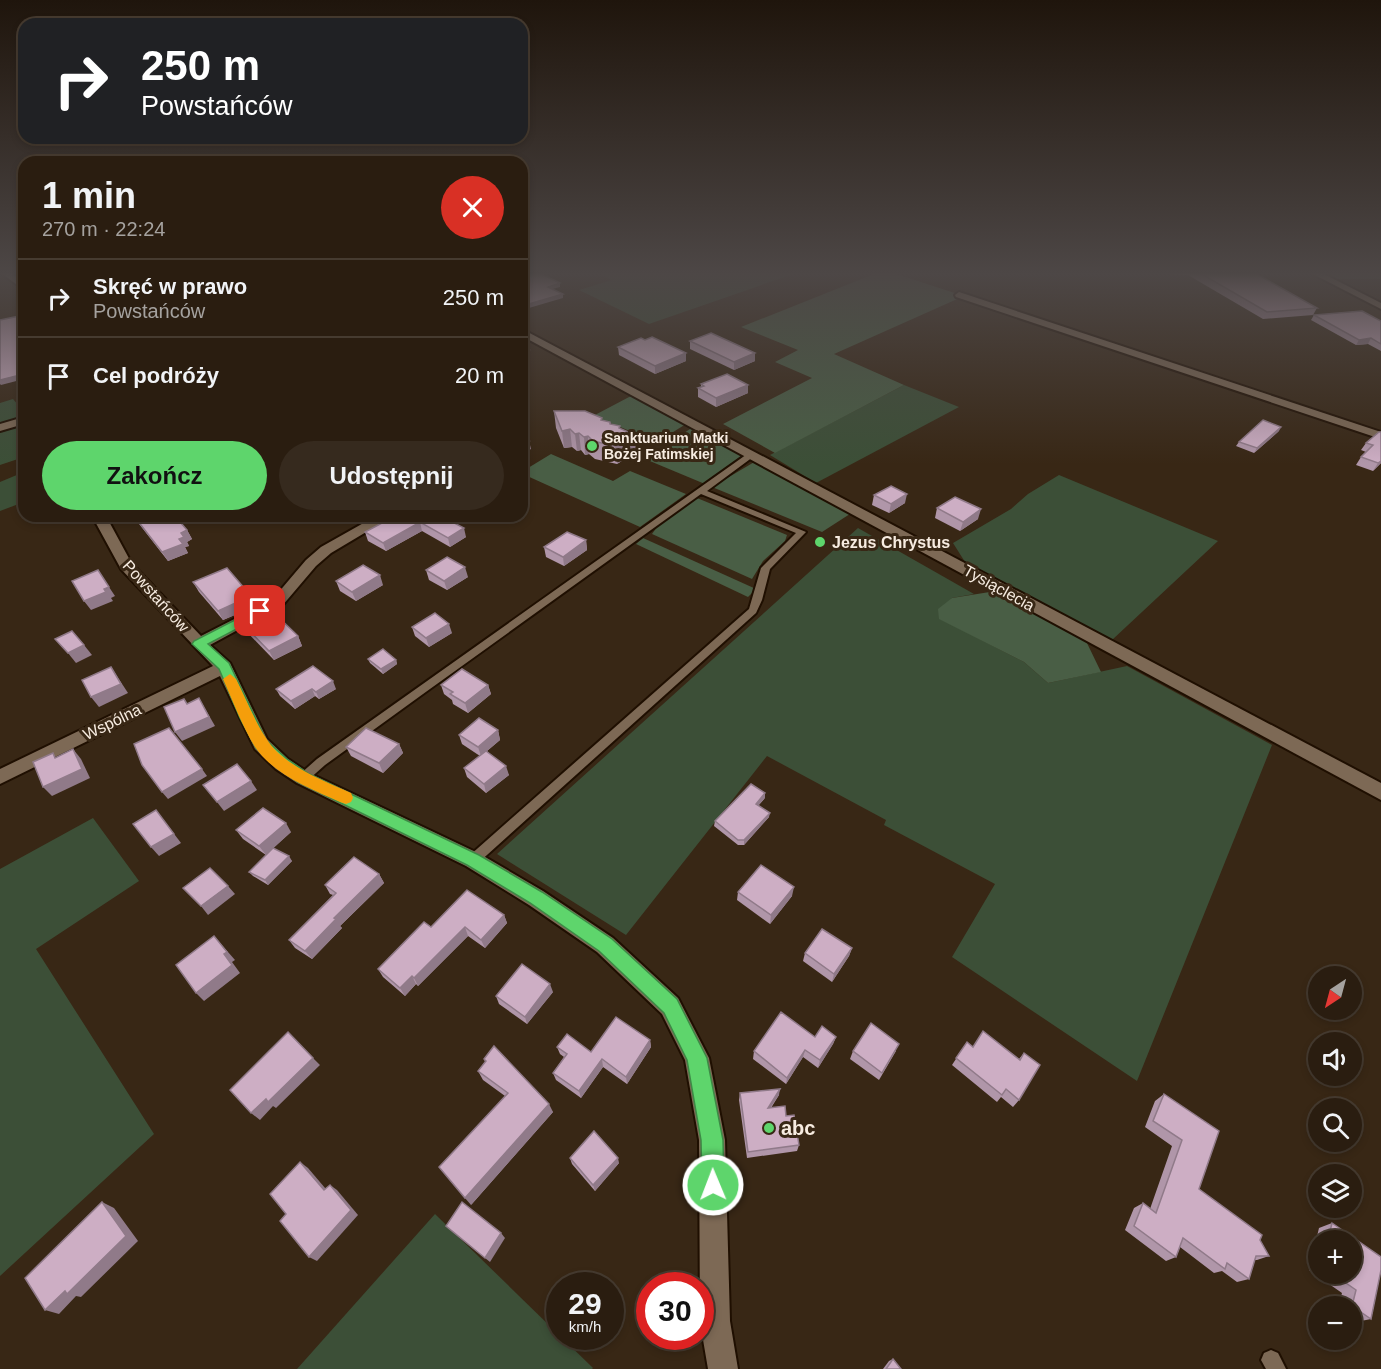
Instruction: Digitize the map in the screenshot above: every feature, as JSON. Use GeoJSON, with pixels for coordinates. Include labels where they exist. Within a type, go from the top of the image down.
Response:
{"type":"FeatureCollection","features":[{"type":"Feature","properties":{"kind":"street","name":"Tysiąclecia"},"geometry":{"type":"LineString","coordinates":[[529,336],[1381,792]]}},
{"type":"Feature","properties":{"kind":"street"},"geometry":{"type":"LineString","coordinates":[[1081,336],[1381,436]]}},
{"type":"Feature","properties":{"kind":"street"},"geometry":{"type":"LineString","coordinates":[[0,428],[18,422]]}},
{"type":"Feature","properties":{"kind":"street","name":"Powstańców"},"geometry":{"type":"LineString","coordinates":[[102,522],[126,566],[199,644],[224,667],[261,744],[282,764],[303,778],[473,860],[536,898],[605,945],[670,1006],[697,1058],[712,1140],[715,1321],[723,1369]]}},
{"type":"Feature","properties":{"kind":"street","name":"Powstańców"},"geometry":{"type":"LineString","coordinates":[[199,644],[277,603],[311,562],[326,550],[375,522]]}},
{"type":"Feature","properties":{"kind":"street","name":"Wspólna"},"geometry":{"type":"LineString","coordinates":[[0,777],[224,667]]}},
{"type":"Feature","properties":{"kind":"lane"},"geometry":{"type":"LineString","coordinates":[[303,778],[321,762],[393,710],[753,454]]}},
{"type":"Feature","properties":{"kind":"lane"},"geometry":{"type":"LineString","coordinates":[[473,860],[753,611],[759,602],[762,575],[766,568],[802,532],[700,491]]}},
{"type":"Feature","properties":{"kind":"green space"},"geometry":{"type":"Polygon","coordinates":[[[763,336],[875,336],[834,354],[904,385],[775,453],[723,424],[812,378],[775,362],[798,350],[763,336]]]}},
{"type":"Feature","properties":{"kind":"green space"},"geometry":{"type":"Polygon","coordinates":[[[904,385],[959,407],[816,483],[770,455],[904,385]]]}},
{"type":"Feature","properties":{"kind":"green space"},"geometry":{"type":"Polygon","coordinates":[[[631,396],[686,424],[657,442],[593,416],[631,396]]]}},
{"type":"Feature","properties":{"kind":"green space"},"geometry":{"type":"Polygon","coordinates":[[[13,399],[18,405],[18,418],[0,424],[0,403],[13,399]]]}},
{"type":"Feature","properties":{"kind":"green space"},"geometry":{"type":"Polygon","coordinates":[[[18,426],[18,459],[0,465],[0,432],[18,426]]]}},
{"type":"Feature","properties":{"kind":"green space"},"geometry":{"type":"Polygon","coordinates":[[[693,427],[744,455],[705,484],[645,459],[693,427]]]}},
{"type":"Feature","properties":{"kind":"green space"},"geometry":{"type":"Polygon","coordinates":[[[551,454],[613,481],[630,471],[686,494],[640,527],[528,476],[528,468],[551,454]]]}},
{"type":"Feature","properties":{"kind":"green space"},"geometry":{"type":"Polygon","coordinates":[[[756,461],[853,512],[822,532],[712,487],[756,461]]]}},
{"type":"Feature","properties":{"kind":"green space"},"geometry":{"type":"Polygon","coordinates":[[[18,474],[18,504],[0,511],[0,482],[18,474]]]}},
{"type":"Feature","properties":{"kind":"green space"},"geometry":{"type":"Polygon","coordinates":[[[1059,475],[1218,541],[1112,640],[965,562],[953,543],[1011,509],[1028,494],[1059,475]]]}},
{"type":"Feature","properties":{"kind":"green space"},"geometry":{"type":"Polygon","coordinates":[[[697,498],[787,535],[785,541],[763,561],[752,579],[652,534],[657,527],[697,498]]]}},
{"type":"Feature","properties":{"kind":"green space"},"geometry":{"type":"Polygon","coordinates":[[[858,528],[974,594],[952,598],[939,618],[1024,662],[1048,683],[1127,666],[1272,745],[1137,1081],[952,957],[995,884],[884,825],[886,820],[767,756],[626,935],[497,854],[858,528]]]}},
{"type":"Feature","properties":{"kind":"green space"},"geometry":{"type":"Polygon","coordinates":[[[643,538],[756,589],[748,597],[636,544],[643,538]]]}},
{"type":"Feature","properties":{"kind":"green space"},"geometry":{"type":"Polygon","coordinates":[[[996,591],[1086,641],[1101,672],[1048,683],[1024,662],[939,619],[938,609],[952,598],[996,591]]]}},
{"type":"Feature","properties":{"kind":"green space"},"geometry":{"type":"Polygon","coordinates":[[[93,818],[139,881],[36,949],[154,1134],[0,1276],[0,869],[93,818]]]}},
{"type":"Feature","properties":{"kind":"green space"},"geometry":{"type":"Polygon","coordinates":[[[435,1214],[546,1322],[546,1350],[575,1350],[593,1368],[592,1369],[297,1369],[435,1214]]]}},
{"type":"Feature","properties":{"kind":"building"},"geometry":{"type":"Polygon","coordinates":[[[0,336],[18,336],[18,376],[0,380],[0,336]]]}},
{"type":"Feature","properties":{"kind":"building"},"geometry":{"type":"Polygon","coordinates":[[[703,336],[717,336],[755,353],[734,362],[690,341],[703,336]]]}},
{"type":"Feature","properties":{"kind":"building"},"geometry":{"type":"Polygon","coordinates":[[[1352,336],[1381,336],[1381,344],[1371,338],[1359,340],[1352,336]]]}},
{"type":"Feature","properties":{"kind":"building"},"geometry":{"type":"Polygon","coordinates":[[[652,337],[686,353],[655,366],[618,347],[641,338],[645,340],[652,337]]]}},
{"type":"Feature","properties":{"kind":"building"},"geometry":{"type":"Polygon","coordinates":[[[727,374],[748,385],[716,398],[698,388],[704,386],[701,384],[727,374]]]}},
{"type":"Feature","properties":{"kind":"building"},"geometry":{"type":"Polygon","coordinates":[[[554,411],[585,411],[635,435],[615,446],[593,441],[588,436],[575,434],[570,429],[562,431],[554,411]]]}},
{"type":"Feature","properties":{"kind":"building"},"geometry":{"type":"Polygon","coordinates":[[[1263,420],[1281,427],[1257,448],[1239,442],[1263,420]]]}},
{"type":"Feature","properties":{"kind":"building"},"geometry":{"type":"Polygon","coordinates":[[[1381,432],[1381,461],[1378,463],[1361,457],[1373,445],[1366,443],[1381,432]]]}},
{"type":"Feature","properties":{"kind":"building"},"geometry":{"type":"Polygon","coordinates":[[[891,486],[907,494],[891,504],[874,495],[891,486]]]}},
{"type":"Feature","properties":{"kind":"building"},"geometry":{"type":"Polygon","coordinates":[[[955,497],[981,509],[963,522],[937,508],[955,497]]]}},
{"type":"Feature","properties":{"kind":"building"},"geometry":{"type":"Polygon","coordinates":[[[139,522],[180,522],[187,530],[181,533],[184,537],[179,539],[183,544],[162,552],[139,522]]]}},
{"type":"Feature","properties":{"kind":"building"},"geometry":{"type":"Polygon","coordinates":[[[384,522],[420,522],[383,543],[365,532],[384,522]]]}},
{"type":"Feature","properties":{"kind":"building"},"geometry":{"type":"Polygon","coordinates":[[[420,522],[452,522],[464,528],[448,538],[420,522]]]}},
{"type":"Feature","properties":{"kind":"building"},"geometry":{"type":"Polygon","coordinates":[[[567,532],[586,540],[563,557],[544,547],[567,532]]]}},
{"type":"Feature","properties":{"kind":"building"},"geometry":{"type":"Polygon","coordinates":[[[447,557],[465,567],[444,581],[426,570],[447,557]]]}},
{"type":"Feature","properties":{"kind":"building"},"geometry":{"type":"Polygon","coordinates":[[[363,565],[380,575],[352,592],[336,581],[363,565]]]}},
{"type":"Feature","properties":{"kind":"building"},"geometry":{"type":"Polygon","coordinates":[[[227,568],[251,596],[218,611],[193,582],[227,568]]]}},
{"type":"Feature","properties":{"kind":"building"},"geometry":{"type":"Polygon","coordinates":[[[98,570],[109,587],[104,589],[106,592],[84,601],[72,581],[98,570]]]}},
{"type":"Feature","properties":{"kind":"building"},"geometry":{"type":"Polygon","coordinates":[[[261,608],[265,612],[270,609],[298,636],[269,651],[239,620],[261,608]]]}},
{"type":"Feature","properties":{"kind":"building"},"geometry":{"type":"Polygon","coordinates":[[[435,613],[449,624],[426,638],[412,627],[435,613]]]}},
{"type":"Feature","properties":{"kind":"building"},"geometry":{"type":"Polygon","coordinates":[[[72,631],[84,645],[68,653],[55,639],[72,631]]]}},
{"type":"Feature","properties":{"kind":"building"},"geometry":{"type":"Polygon","coordinates":[[[383,649],[396,660],[381,669],[368,659],[383,649]]]}},
{"type":"Feature","properties":{"kind":"building"},"geometry":{"type":"Polygon","coordinates":[[[313,666],[333,681],[316,692],[312,689],[291,701],[276,689],[313,666]]]}},
{"type":"Feature","properties":{"kind":"building"},"geometry":{"type":"Polygon","coordinates":[[[111,667],[121,684],[91,697],[82,680],[111,667]]]}},
{"type":"Feature","properties":{"kind":"building"},"geometry":{"type":"Polygon","coordinates":[[[462,669],[488,685],[465,703],[441,685],[462,669]]]}},
{"type":"Feature","properties":{"kind":"building"},"geometry":{"type":"Polygon","coordinates":[[[199,698],[209,717],[175,732],[164,707],[184,699],[187,704],[199,698]]]}},
{"type":"Feature","properties":{"kind":"building"},"geometry":{"type":"Polygon","coordinates":[[[479,718],[498,730],[478,747],[459,735],[479,718]]]}},
{"type":"Feature","properties":{"kind":"building"},"geometry":{"type":"Polygon","coordinates":[[[169,728],[202,769],[162,792],[142,765],[134,744],[169,728]]]}},
{"type":"Feature","properties":{"kind":"building"},"geometry":{"type":"Polygon","coordinates":[[[366,728],[399,744],[379,763],[346,747],[366,728]]]}},
{"type":"Feature","properties":{"kind":"building"},"geometry":{"type":"Polygon","coordinates":[[[73,749],[82,769],[43,787],[33,762],[53,753],[55,758],[73,749]]]}},
{"type":"Feature","properties":{"kind":"building"},"geometry":{"type":"Polygon","coordinates":[[[486,751],[506,766],[484,784],[464,768],[486,751]]]}},
{"type":"Feature","properties":{"kind":"building"},"geometry":{"type":"Polygon","coordinates":[[[237,764],[251,781],[217,802],[203,785],[237,764]]]}},
{"type":"Feature","properties":{"kind":"building"},"geometry":{"type":"Polygon","coordinates":[[[751,784],[765,793],[756,804],[770,813],[744,840],[738,840],[715,821],[751,784]]]}},
{"type":"Feature","properties":{"kind":"building"},"geometry":{"type":"Polygon","coordinates":[[[263,808],[286,823],[259,846],[236,830],[263,808]]]}},
{"type":"Feature","properties":{"kind":"building"},"geometry":{"type":"Polygon","coordinates":[[[156,810],[174,834],[151,847],[133,824],[156,810]]]}},
{"type":"Feature","properties":{"kind":"building"},"geometry":{"type":"Polygon","coordinates":[[[273,848],[289,856],[265,880],[249,872],[273,848]]]}},
{"type":"Feature","properties":{"kind":"building"},"geometry":{"type":"Polygon","coordinates":[[[354,857],[379,874],[334,918],[336,919],[305,951],[289,940],[336,893],[325,885],[354,857]]]}},
{"type":"Feature","properties":{"kind":"building"},"geometry":{"type":"Polygon","coordinates":[[[761,865],[794,887],[771,915],[738,892],[761,865]]]}},
{"type":"Feature","properties":{"kind":"building"},"geometry":{"type":"Polygon","coordinates":[[[210,868],[228,886],[201,906],[183,888],[210,868]]]}},
{"type":"Feature","properties":{"kind":"building"},"geometry":{"type":"Polygon","coordinates":[[[467,890],[504,915],[481,940],[465,927],[414,978],[412,976],[400,988],[378,969],[424,922],[431,927],[467,890]]]}},
{"type":"Feature","properties":{"kind":"building"},"geometry":{"type":"Polygon","coordinates":[[[822,929],[852,948],[834,974],[805,953],[822,929]]]}},
{"type":"Feature","properties":{"kind":"building"},"geometry":{"type":"Polygon","coordinates":[[[214,936],[227,952],[224,954],[232,965],[196,993],[176,965],[214,936]]]}},
{"type":"Feature","properties":{"kind":"building"},"geometry":{"type":"Polygon","coordinates":[[[522,964],[550,984],[525,1017],[496,996],[522,964]]]}},
{"type":"Feature","properties":{"kind":"building"},"geometry":{"type":"Polygon","coordinates":[[[781,1012],[815,1037],[822,1026],[836,1037],[820,1060],[805,1050],[787,1078],[754,1051],[781,1012]]]}},
{"type":"Feature","properties":{"kind":"building"},"geometry":{"type":"Polygon","coordinates":[[[616,1017],[650,1040],[626,1077],[602,1059],[579,1091],[553,1073],[567,1054],[557,1047],[567,1034],[591,1052],[616,1017]]]}},
{"type":"Feature","properties":{"kind":"building"},"geometry":{"type":"Polygon","coordinates":[[[871,1023],[899,1044],[882,1073],[853,1051],[871,1023]]]}},
{"type":"Feature","properties":{"kind":"building"},"geometry":{"type":"Polygon","coordinates":[[[983,1031],[1020,1060],[1024,1053],[1040,1065],[1019,1100],[1006,1089],[1002,1095],[956,1058],[967,1042],[973,1047],[983,1031]]]}},
{"type":"Feature","properties":{"kind":"building"},"geometry":{"type":"Polygon","coordinates":[[[288,1032],[313,1058],[268,1102],[266,1099],[251,1113],[230,1090],[288,1032]]]}},
{"type":"Feature","properties":{"kind":"building"},"geometry":{"type":"Polygon","coordinates":[[[494,1046],[549,1104],[465,1198],[439,1167],[508,1093],[478,1071],[494,1046]]]}},
{"type":"Feature","properties":{"kind":"building"},"geometry":{"type":"Polygon","coordinates":[[[780,1089],[768,1108],[785,1106],[786,1116],[794,1115],[799,1145],[748,1152],[740,1093],[780,1089]]]}},
{"type":"Feature","properties":{"kind":"building"},"geometry":{"type":"Polygon","coordinates":[[[1164,1094],[1219,1131],[1199,1189],[1262,1235],[1260,1240],[1269,1256],[1256,1256],[1249,1279],[1227,1263],[1225,1269],[1183,1238],[1176,1257],[1134,1226],[1143,1203],[1156,1213],[1182,1140],[1153,1121],[1164,1094]]]}},
{"type":"Feature","properties":{"kind":"building"},"geometry":{"type":"Polygon","coordinates":[[[594,1131],[618,1158],[593,1185],[570,1158],[594,1131]]]}},
{"type":"Feature","properties":{"kind":"building"},"geometry":{"type":"Polygon","coordinates":[[[300,1162],[324,1190],[330,1185],[351,1210],[309,1257],[280,1221],[286,1214],[270,1194],[300,1162]]]}},
{"type":"Feature","properties":{"kind":"building"},"geometry":{"type":"Polygon","coordinates":[[[102,1202],[126,1236],[67,1294],[65,1291],[45,1310],[25,1278],[102,1202]]]}},
{"type":"Feature","properties":{"kind":"building"},"geometry":{"type":"Polygon","coordinates":[[[462,1202],[501,1233],[485,1258],[446,1226],[462,1202]]]}},
{"type":"Feature","properties":{"kind":"building"},"geometry":{"type":"Polygon","coordinates":[[[1332,1223],[1342,1230],[1330,1230],[1332,1223]]]}},
{"type":"Feature","properties":{"kind":"building"},"geometry":{"type":"Polygon","coordinates":[[[1362,1244],[1381,1257],[1381,1270],[1371,1319],[1362,1313],[1362,1296],[1354,1296],[1356,1290],[1347,1284],[1362,1284],[1362,1244]]]}},
{"type":"Feature","properties":{"kind":"building"},"geometry":{"type":"Polygon","coordinates":[[[893,1359],[901,1369],[886,1369],[893,1359]]]}},
{"type":"Feature","properties":{"kind":"slow traffic"},"geometry":{"type":"LineString","coordinates":[[230,679],[261,744],[282,764],[303,778],[346,798]]}},
{"type":"Feature","properties":{"kind":"place","name":"Sanktuarium Matki Bożej Fatimskiej"},"geometry":{"type":"Point","coordinates":[592,446]}},
{"type":"Feature","properties":{"kind":"place","name":"Jezus Chrystus"},"geometry":{"type":"Point","coordinates":[820,542]}},
{"type":"Feature","properties":{"kind":"place","name":"abc"},"geometry":{"type":"Point","coordinates":[769,1128]}},
{"type":"Feature","properties":{"kind":"route"},"geometry":{"type":"LineString","coordinates":[[260,611],[199,644],[224,667],[261,744],[282,764],[303,778],[473,860],[536,898],[605,945],[670,1006],[697,1058],[712,1140],[713,1185]]}}]}
